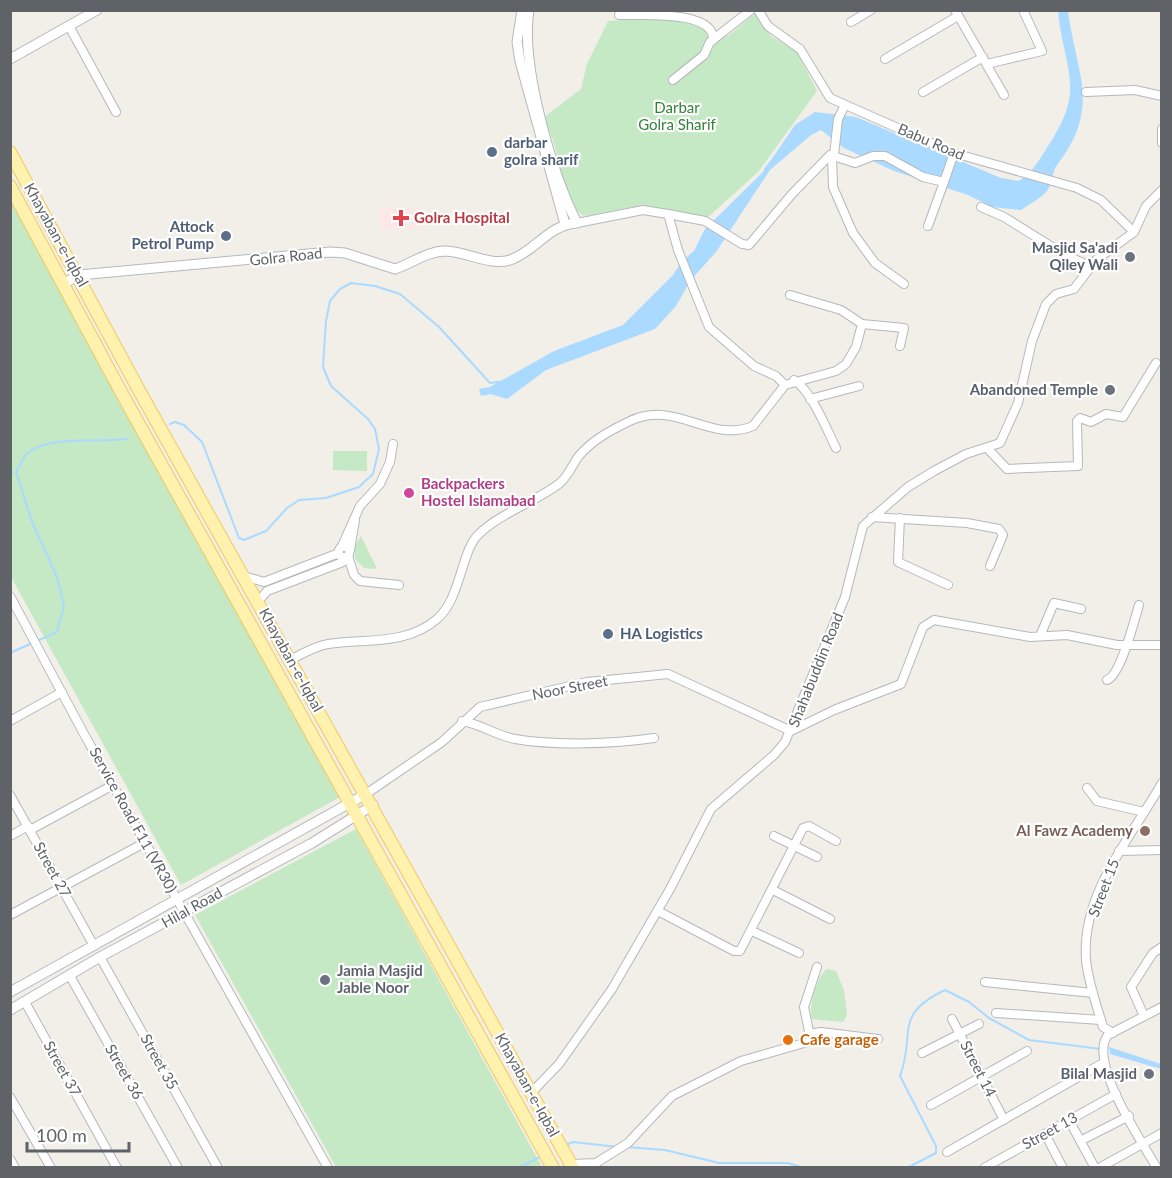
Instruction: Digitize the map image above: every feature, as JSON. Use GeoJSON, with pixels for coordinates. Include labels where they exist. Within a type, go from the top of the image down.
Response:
{"type":"FeatureCollection","features":[{"type":"Feature","properties":{"kind":"main road","name":"Khayaban-e-Iqbal"},"geometry":{"type":"LineString","coordinates":[[10,152],[189,480],[573,1166]]}},
{"type":"Feature","properties":{"kind":"main road","name":"Khayaban-e-Iqbal"},"geometry":{"type":"LineString","coordinates":[[10,186],[551,1165]]}},
{"type":"Feature","properties":{"kind":"main road"},"geometry":{"type":"LineString","coordinates":[[212,555],[226,546]]}},
{"type":"Feature","properties":{"kind":"main road"},"geometry":{"type":"LineString","coordinates":[[276,668],[290,660]]}},
{"type":"Feature","properties":{"kind":"main road"},"geometry":{"type":"LineString","coordinates":[[396,884],[411,876]]}},
{"type":"Feature","properties":{"kind":"main road"},"geometry":{"type":"LineString","coordinates":[[517,1102],[531,1093]]}},
{"type":"Feature","properties":{"kind":"street"},"geometry":{"type":"LineString","coordinates":[[10,58],[97,10]]}},
{"type":"Feature","properties":{"kind":"street"},"geometry":{"type":"LineString","coordinates":[[522,10],[517,42],[520,61],[565,224]]}},
{"type":"Feature","properties":{"kind":"street"},"geometry":{"type":"LineString","coordinates":[[530,10],[526,44],[529,67],[564,198],[577,223],[642,210],[705,221],[742,244],[751,244],[825,158],[833,155],[855,163],[873,156],[885,156],[923,177],[945,179]]}},
{"type":"Feature","properties":{"kind":"street"},"geometry":{"type":"LineString","coordinates":[[673,80],[704,55],[707,45],[712,40],[751,10]]}},
{"type":"Feature","properties":{"kind":"street","name":"Babu Road"},"geometry":{"type":"LineString","coordinates":[[758,10],[768,26],[800,49],[830,98],[954,153],[1077,188],[1101,200],[1134,232]]}},
{"type":"Feature","properties":{"kind":"street"},"geometry":{"type":"LineString","coordinates":[[851,22],[871,10]]}},
{"type":"Feature","properties":{"kind":"street"},"geometry":{"type":"LineString","coordinates":[[923,92],[985,61],[1042,51],[1023,10]]}},
{"type":"Feature","properties":{"kind":"street"},"geometry":{"type":"LineString","coordinates":[[885,59],[956,13],[1004,95]]}},
{"type":"Feature","properties":{"kind":"street"},"geometry":{"type":"LineString","coordinates":[[619,15],[662,15],[702,23],[711,30],[712,40]]}},
{"type":"Feature","properties":{"kind":"street"},"geometry":{"type":"LineString","coordinates":[[69,26],[116,112]]}},
{"type":"Feature","properties":{"kind":"street"},"geometry":{"type":"LineString","coordinates":[[1086,92],[1136,90],[1161,96]]}},
{"type":"Feature","properties":{"kind":"street"},"geometry":{"type":"LineString","coordinates":[[845,105],[838,119],[832,182],[854,233],[875,263],[904,284]]}},
{"type":"Feature","properties":{"kind":"street"},"geometry":{"type":"LineString","coordinates":[[1161,129],[1161,143]]}},
{"type":"Feature","properties":{"kind":"street"},"geometry":{"type":"LineString","coordinates":[[928,226],[954,153]]}},
{"type":"Feature","properties":{"kind":"street"},"geometry":{"type":"LineString","coordinates":[[1156,363],[1123,417],[1106,414],[1091,422],[1080,418],[1077,421],[1078,466],[1007,469],[987,448],[1000,443],[1012,420],[1022,389],[1036,328],[1046,304],[1056,294],[1074,289],[1090,266],[1134,232],[1146,206],[1161,190]]}},
{"type":"Feature","properties":{"kind":"street"},"geometry":{"type":"LineString","coordinates":[[981,207],[1004,217],[1065,255],[1090,266]]}},
{"type":"Feature","properties":{"kind":"street"},"geometry":{"type":"LineString","coordinates":[[668,214],[682,261],[702,314],[717,337],[757,368],[772,374],[785,385]]}},
{"type":"Feature","properties":{"kind":"street","name":"Golra Road"},"geometry":{"type":"LineString","coordinates":[[63,284],[79,275],[330,252],[345,253],[395,269],[436,252],[448,251],[500,261],[519,256],[551,231],[565,224],[577,223]]}},
{"type":"Feature","properties":{"kind":"street"},"geometry":{"type":"LineString","coordinates":[[790,295],[841,310],[853,315],[862,324],[904,328],[900,346]]}},
{"type":"Feature","properties":{"kind":"street"},"geometry":{"type":"LineString","coordinates":[[290,660],[325,644],[390,640],[428,626],[438,619],[450,602],[478,534],[559,483],[591,444],[610,430],[654,412],[674,415],[713,428],[746,429],[753,426],[785,385],[794,380],[843,367],[856,347],[862,324]]}},
{"type":"Feature","properties":{"kind":"street"},"geometry":{"type":"LineString","coordinates":[[794,380],[810,399],[836,448]]}},
{"type":"Feature","properties":{"kind":"street"},"geometry":{"type":"LineString","coordinates":[[810,399],[859,386]]}},
{"type":"Feature","properties":{"kind":"street"},"geometry":{"type":"LineString","coordinates":[[258,602],[267,591],[343,562],[344,553],[356,529],[355,519],[362,504],[380,484],[390,462],[393,444]]}},
{"type":"Feature","properties":{"kind":"street","name":"Shahabuddin Road"},"geometry":{"type":"LineString","coordinates":[[531,1093],[551,1073],[595,1015],[626,968],[711,809],[774,755],[791,731],[845,597],[859,533],[872,517],[908,487],[966,454],[987,448]]}},
{"type":"Feature","properties":{"kind":"street"},"geometry":{"type":"LineString","coordinates":[[872,517],[967,523],[999,529],[1003,536],[990,566]]}},
{"type":"Feature","properties":{"kind":"street"},"geometry":{"type":"LineString","coordinates":[[900,518],[898,562],[948,585]]}},
{"type":"Feature","properties":{"kind":"street"},"geometry":{"type":"LineString","coordinates":[[243,575],[264,582],[344,553]]}},
{"type":"Feature","properties":{"kind":"street"},"geometry":{"type":"LineString","coordinates":[[344,553],[360,581],[399,585]]}},
{"type":"Feature","properties":{"kind":"street","name":"Service Road F11 (VR30)"},"geometry":{"type":"LineString","coordinates":[[10,596],[27,623],[62,692],[184,913],[328,1167]]}},
{"type":"Feature","properties":{"kind":"street"},"geometry":{"type":"LineString","coordinates":[[1040,636],[1054,603],[1081,609]]}},
{"type":"Feature","properties":{"kind":"street"},"geometry":{"type":"LineString","coordinates":[[1107,680],[1114,676],[1127,645],[1138,605]]}},
{"type":"Feature","properties":{"kind":"street"},"geometry":{"type":"LineString","coordinates":[[791,731],[834,710],[901,684],[923,627],[934,620],[1021,636],[1067,635],[1127,645],[1161,645]]}},
{"type":"Feature","properties":{"kind":"street","name":"Noor Street"},"geometry":{"type":"LineString","coordinates":[[370,800],[442,742],[462,721],[489,704],[587,682],[668,674],[791,731]]}},
{"type":"Feature","properties":{"kind":"street"},"geometry":{"type":"LineString","coordinates":[[10,721],[62,692]]}},
{"type":"Feature","properties":{"kind":"street"},"geometry":{"type":"LineString","coordinates":[[462,721],[476,723],[513,739],[620,743],[654,738]]}},
{"type":"Feature","properties":{"kind":"street","name":"Street 15"},"geometry":{"type":"LineString","coordinates":[[1113,1033],[1105,1029],[1093,993],[1086,958],[1089,928],[1098,896],[1119,851],[1144,812],[1158,796],[1161,783]]}},
{"type":"Feature","properties":{"kind":"street"},"geometry":{"type":"LineString","coordinates":[[10,836],[113,785]]}},
{"type":"Feature","properties":{"kind":"street"},"geometry":{"type":"LineString","coordinates":[[1087,788],[1097,801],[1144,812]]}},
{"type":"Feature","properties":{"kind":"street","name":"Street 27"},"geometry":{"type":"LineString","coordinates":[[10,795],[94,946]]}},
{"type":"Feature","properties":{"kind":"street","name":"Hilal Road"},"geometry":{"type":"LineString","coordinates":[[10,1010],[100,957],[184,913],[370,800]]}},
{"type":"Feature","properties":{"kind":"street","name":"Hilal Road"},"geometry":{"type":"LineString","coordinates":[[12,989],[178,900],[355,810]]}},
{"type":"Feature","properties":{"kind":"street"},"geometry":{"type":"LineString","coordinates":[[658,910],[734,951],[740,951],[773,890],[793,846],[806,826],[836,841]]}},
{"type":"Feature","properties":{"kind":"street"},"geometry":{"type":"LineString","coordinates":[[774,836],[817,857]]}},
{"type":"Feature","properties":{"kind":"street"},"geometry":{"type":"LineString","coordinates":[[10,915],[146,842]]}},
{"type":"Feature","properties":{"kind":"street"},"geometry":{"type":"LineString","coordinates":[[1119,851],[1161,850]]}},
{"type":"Feature","properties":{"kind":"street"},"geometry":{"type":"LineString","coordinates":[[773,890],[830,920]]}},
{"type":"Feature","properties":{"kind":"street"},"geometry":{"type":"LineString","coordinates":[[752,931],[799,953]]}},
{"type":"Feature","properties":{"kind":"street"},"geometry":{"type":"LineString","coordinates":[[1144,1016],[1131,987],[1153,953],[1161,947]]}},
{"type":"Feature","properties":{"kind":"street","name":"Street 35"},"geometry":{"type":"LineString","coordinates":[[100,957],[218,1167]]}},
{"type":"Feature","properties":{"kind":"street"},"geometry":{"type":"LineString","coordinates":[[573,1166],[597,1163],[628,1143],[672,1096],[741,1061],[811,1041],[804,1007],[818,967]]}},
{"type":"Feature","properties":{"kind":"street","name":"Street 36"},"geometry":{"type":"LineString","coordinates":[[70,976],[178,1167]]}},
{"type":"Feature","properties":{"kind":"street"},"geometry":{"type":"LineString","coordinates":[[985,982],[1093,993]]}},
{"type":"Feature","properties":{"kind":"street","name":"Street 37"},"geometry":{"type":"LineString","coordinates":[[26,1002],[117,1167]]}},
{"type":"Feature","properties":{"kind":"street"},"geometry":{"type":"LineString","coordinates":[[1157,1167],[1116,1094],[1103,1063],[1106,1037],[1161,1007]]}},
{"type":"Feature","properties":{"kind":"street"},"geometry":{"type":"LineString","coordinates":[[996,1013],[1101,1020]]}},
{"type":"Feature","properties":{"kind":"street","name":"Street 14"},"geometry":{"type":"LineString","coordinates":[[952,1019],[1004,1120]]}},
{"type":"Feature","properties":{"kind":"street"},"geometry":{"type":"LineString","coordinates":[[922,1053],[979,1024]]}},
{"type":"Feature","properties":{"kind":"street"},"geometry":{"type":"LineString","coordinates":[[809,1034],[821,1032],[878,1039]]}},
{"type":"Feature","properties":{"kind":"street"},"geometry":{"type":"LineString","coordinates":[[931,1105],[1027,1051]]}},
{"type":"Feature","properties":{"kind":"street"},"geometry":{"type":"LineString","coordinates":[[947,1152],[1103,1063]]}},
{"type":"Feature","properties":{"kind":"street","name":"Street 13"},"geometry":{"type":"LineString","coordinates":[[984,1167],[1116,1094]]}},
{"type":"Feature","properties":{"kind":"street"},"geometry":{"type":"LineString","coordinates":[[10,1097],[51,1167]]}},
{"type":"Feature","properties":{"kind":"street"},"geometry":{"type":"LineString","coordinates":[[1080,1141],[1129,1116]]}},
{"type":"Feature","properties":{"kind":"street"},"geometry":{"type":"LineString","coordinates":[[1069,1120],[1097,1167],[1161,1133]]}},
{"type":"Feature","properties":{"kind":"street"},"geometry":{"type":"LineString","coordinates":[[1045,1134],[1063,1167]]}},
{"type":"Feature","properties":{"kind":"street"},"geometry":{"type":"LineString","coordinates":[[10,1159],[15,1167]]}},
{"type":"Feature","properties":{"kind":"shaded area","name":"Golra Hospital"},"geometry":{"type":"Polygon","coordinates":[[[403,206],[403,209],[422,208],[423,227],[380,230],[379,210],[403,206]]]}},
{"type":"Feature","properties":{"kind":"green space","name":"Darbar Golra Sharif"},"geometry":{"type":"Polygon","coordinates":[[[756,13],[771,36],[797,52],[817,91],[758,172],[707,218],[643,205],[584,216],[575,209],[565,192],[556,150],[543,118],[581,89],[587,64],[608,21],[671,17],[728,36],[756,13]]]}},
{"type":"Feature","properties":{"kind":"green space"},"geometry":{"type":"Polygon","coordinates":[[[10,198],[340,797],[181,885],[11,577],[10,198]]]}},
{"type":"Feature","properties":{"kind":"green space"},"geometry":{"type":"Polygon","coordinates":[[[333,451],[367,451],[367,471],[333,470],[333,451]]]}},
{"type":"Feature","properties":{"kind":"green space"},"geometry":{"type":"Polygon","coordinates":[[[361,536],[377,569],[364,568],[355,559],[355,546],[361,536]]]}},
{"type":"Feature","properties":{"kind":"green space"},"geometry":{"type":"Polygon","coordinates":[[[356,829],[542,1167],[336,1167],[195,915],[356,829]]]}},
{"type":"Feature","properties":{"kind":"green space"},"geometry":{"type":"Polygon","coordinates":[[[827,969],[836,971],[844,990],[847,1015],[843,1022],[812,1019],[811,1007],[814,993],[819,978],[827,969]]]}},
{"type":"Feature","properties":{"kind":"water"},"geometry":{"type":"Polygon","coordinates":[[[1058,11],[1068,11],[1080,72],[1082,107],[1079,125],[1071,144],[1056,167],[1048,190],[1037,200],[1021,210],[992,207],[968,195],[894,171],[844,148],[821,130],[811,135],[770,170],[716,252],[690,281],[676,306],[655,329],[546,370],[507,399],[491,394],[481,396],[479,389],[490,387],[554,351],[623,325],[694,251],[705,229],[763,172],[795,125],[815,112],[856,117],[1001,178],[1019,181],[1039,161],[1060,126],[1067,109],[1070,80],[1058,11]]]}},
{"type":"Feature","properties":{"kind":"water"},"geometry":{"type":"Polygon","coordinates":[[[1109,1047],[1161,1064],[1161,1069],[1110,1054],[1109,1047]]]}},
{"type":"Feature","properties":{"kind":"waterway"},"geometry":{"type":"LineString","coordinates":[[765,169],[780,150]]}},
{"type":"Feature","properties":{"kind":"waterway"},"geometry":{"type":"LineString","coordinates":[[170,424],[175,422],[184,425],[202,442],[239,538],[244,540],[266,531],[287,508],[299,500],[326,498],[359,487],[373,474],[379,449],[375,429],[368,419],[331,386],[323,367],[326,321],[330,301],[340,289],[351,283],[375,286],[400,294],[439,327],[490,383],[499,382]]}},
{"type":"Feature","properties":{"kind":"waterway"},"geometry":{"type":"LineString","coordinates":[[10,653],[57,632],[64,606],[57,577],[32,522],[16,472],[21,462],[29,452],[50,443],[127,439]]}},
{"type":"Feature","properties":{"kind":"waterway"},"geometry":{"type":"LineString","coordinates":[[907,1168],[936,1153],[936,1146],[900,1076],[912,1017],[918,1008],[929,999],[945,990],[969,1002],[989,1018],[1029,1040],[1101,1049]]}},
{"type":"Feature","properties":{"kind":"waterway"},"geometry":{"type":"LineString","coordinates":[[564,1146],[573,1142],[618,1147]]}},
{"type":"Feature","properties":{"kind":"waterway"},"geometry":{"type":"LineString","coordinates":[[626,1147],[665,1150],[719,1163],[788,1163],[804,1168]]}},
{"type":"Feature","properties":{"kind":"waterway"},"geometry":{"type":"LineString","coordinates":[[518,1168],[540,1157]]}},
{"type":"Feature","properties":{"kind":"place","name":"darbar golra sharif"},"geometry":{"type":"Point","coordinates":[492,152]}},
{"type":"Feature","properties":{"kind":"place","name":"Golra Hospital"},"geometry":{"type":"Point","coordinates":[401,218]}},
{"type":"Feature","properties":{"kind":"place","name":"Attock Petrol Pump"},"geometry":{"type":"Point","coordinates":[226,236]}},
{"type":"Feature","properties":{"kind":"place","name":"Masjid Sa'adi Qiley Wali"},"geometry":{"type":"Point","coordinates":[1130,257]}},
{"type":"Feature","properties":{"kind":"place","name":"Abandoned Temple"},"geometry":{"type":"Point","coordinates":[1110,390]}},
{"type":"Feature","properties":{"kind":"place","name":"Backpackers Hostel Islamabad"},"geometry":{"type":"Point","coordinates":[409,493]}},
{"type":"Feature","properties":{"kind":"place","name":"HA Logistics"},"geometry":{"type":"Point","coordinates":[608,634]}},
{"type":"Feature","properties":{"kind":"place","name":"Al Fawz Academy"},"geometry":{"type":"Point","coordinates":[1145,831]}},
{"type":"Feature","properties":{"kind":"place","name":"Jamia Masjid Jable Noor"},"geometry":{"type":"Point","coordinates":[325,980]}},
{"type":"Feature","properties":{"kind":"place","name":"Cafe garage"},"geometry":{"type":"Point","coordinates":[788,1040]}},
{"type":"Feature","properties":{"kind":"place","name":"Bilal Masjid"},"geometry":{"type":"Point","coordinates":[1149,1074]}}]}
